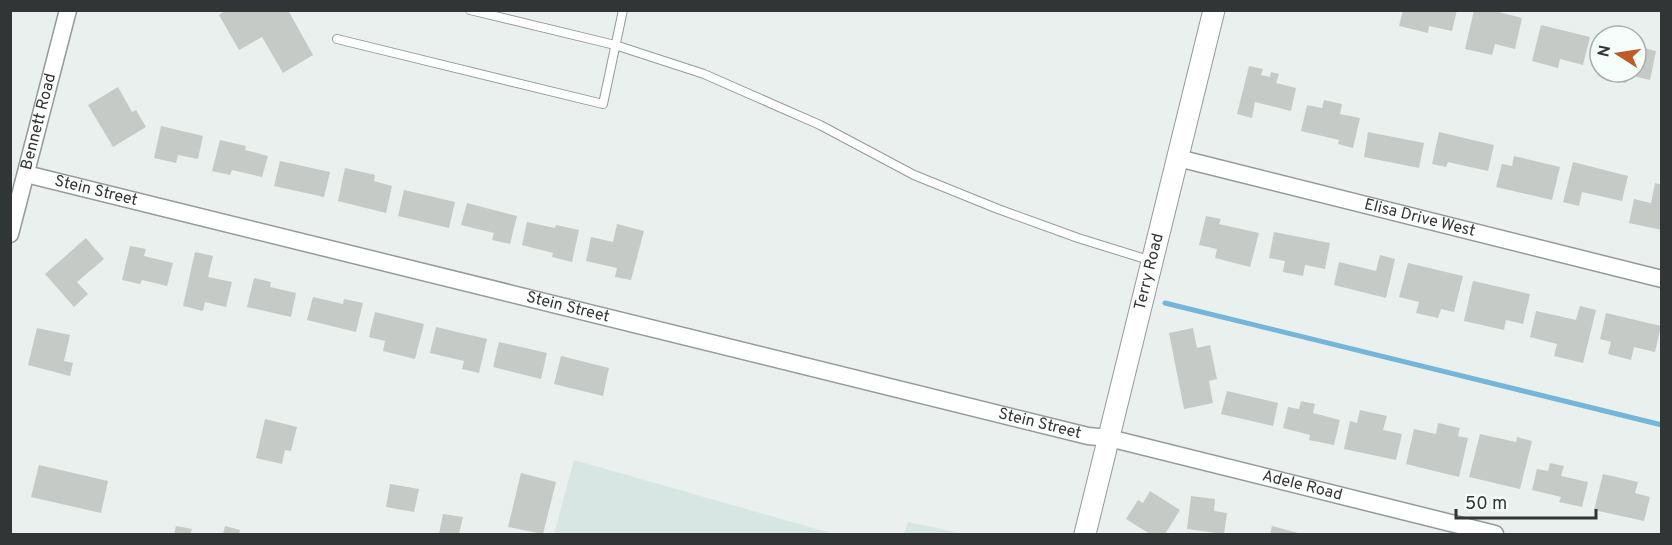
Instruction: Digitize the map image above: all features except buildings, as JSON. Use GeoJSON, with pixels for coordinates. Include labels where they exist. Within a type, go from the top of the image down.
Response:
{"type":"FeatureCollection","features":[{"type":"Feature","properties":{"kind":"street","name":"Bennett Road"},"geometry":{"type":"LineString","coordinates":[[10,234],[68,10]]}},
{"type":"Feature","properties":{"kind":"street","name":"Terry Road"},"geometry":{"type":"LineString","coordinates":[[1085,534],[1214,10]]}},
{"type":"Feature","properties":{"kind":"street","name":"Elisa Drive West"},"geometry":{"type":"LineString","coordinates":[[1178,158],[1662,279]]}},
{"type":"Feature","properties":{"kind":"street","name":"Stein Street"},"geometry":{"type":"LineString","coordinates":[[26,174],[1088,436],[1109,438]]}},
{"type":"Feature","properties":{"kind":"street","name":"Adele Road"},"geometry":{"type":"LineString","coordinates":[[1109,438],[1495,534]]}},
{"type":"Feature","properties":{"kind":"lane"},"geometry":{"type":"LineString","coordinates":[[470,10],[615,45],[704,74],[820,125],[914,175],[1068,235],[1152,261]]}},
{"type":"Feature","properties":{"kind":"lane"},"geometry":{"type":"LineString","coordinates":[[337,39],[603,104],[623,10]]}},
{"type":"Feature","properties":{"kind":"shaded area"},"geometry":{"type":"Polygon","coordinates":[[[574,460],[834,534],[554,534],[574,460]]]}},
{"type":"Feature","properties":{"kind":"shaded area"},"geometry":{"type":"Polygon","coordinates":[[[908,522],[964,534],[904,534],[908,522]]]}},
{"type":"Feature","properties":{"kind":"waterway"},"geometry":{"type":"LineString","coordinates":[[1165,303],[1662,425]]}}]}
